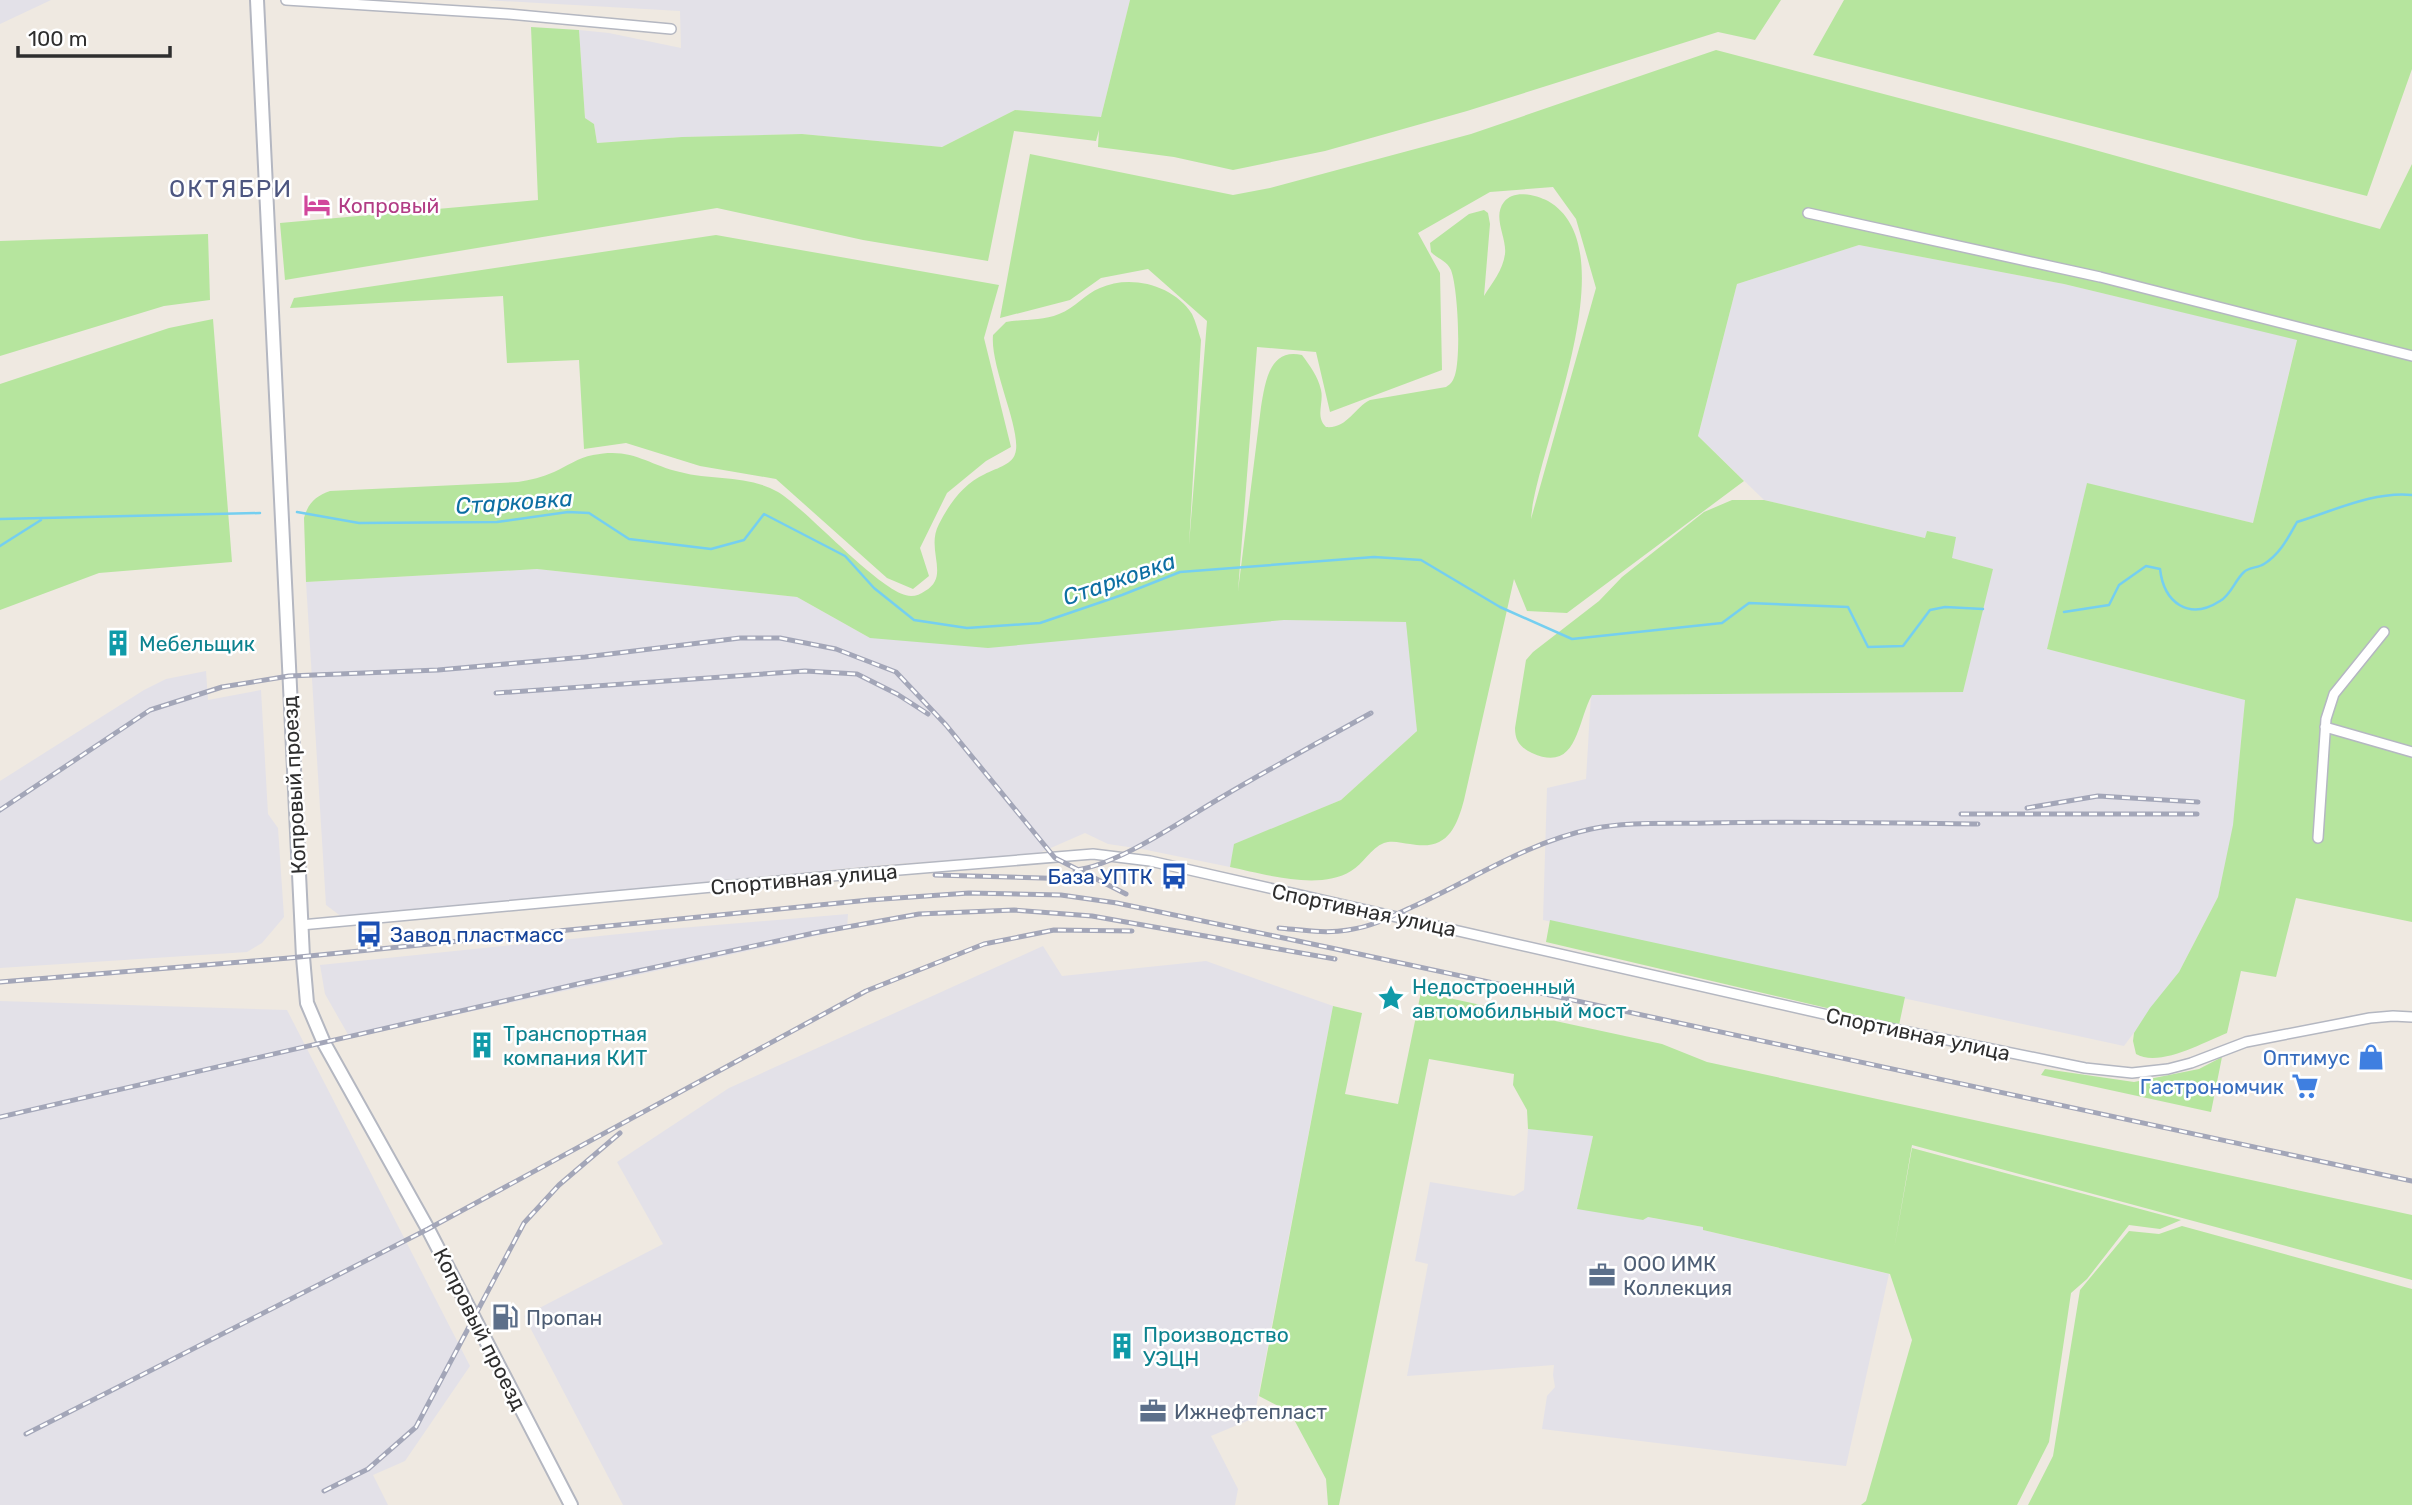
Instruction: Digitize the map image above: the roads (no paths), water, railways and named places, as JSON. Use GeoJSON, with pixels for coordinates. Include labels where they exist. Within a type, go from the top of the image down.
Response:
{"type":"FeatureCollection","features":[{"type":"Feature","properties":{"kind":"main road","name":"Копровый проезд"},"geometry":{"type":"LineString","coordinates":[[257,0],[301,925],[307,1003],[341,1076],[428,1229],[570,1505]]}},
{"type":"Feature","properties":{"kind":"street"},"geometry":{"type":"LineString","coordinates":[[286,0],[508,14],[671,29]]}},
{"type":"Feature","properties":{"kind":"street"},"geometry":{"type":"LineString","coordinates":[[1808,213],[2100,277],[2412,356]]}},
{"type":"Feature","properties":{"kind":"street"},"geometry":{"type":"LineString","coordinates":[[2318,838],[2325,727],[2334,694],[2384,632]]}},
{"type":"Feature","properties":{"kind":"street"},"geometry":{"type":"LineString","coordinates":[[2325,727],[2412,752]]}},
{"type":"Feature","properties":{"kind":"street","name":"Спортивная улица"},"geometry":{"type":"LineString","coordinates":[[301,925],[1093,854],[1150,861],[1859,1022],[2085,1068],[2132,1073],[2168,1069],[2246,1042],[2370,1018],[2412,1017]]}},
{"type":"Feature","properties":{"kind":"waterway","name":"Старковка"},"geometry":{"type":"LineString","coordinates":[[2064,612],[2109,605],[2119,585],[2146,566],[2160,569],[2167,591],[2180,605],[2188,609],[2209,607],[2224,598],[2246,570],[2270,560],[2297,522],[2368,499],[2412,495]]}},
{"type":"Feature","properties":{"kind":"waterway","name":"Старковка"},"geometry":{"type":"LineString","coordinates":[[297,512],[359,523],[497,522],[568,512],[589,513],[629,539],[711,549],[744,540],[764,514],[845,556],[874,588],[914,620],[967,628],[1040,623],[1180,572],[1374,557],[1421,560],[1500,607],[1572,639],[1722,623],[1749,603],[1848,607],[1868,647],[1903,646],[1930,610],[1945,607],[1983,609]]}},
{"type":"Feature","properties":{"kind":"waterway","name":"Старковка"},"geometry":{"type":"LineString","coordinates":[[0,519],[260,513]]}},
{"type":"Feature","properties":{"kind":"waterway"},"geometry":{"type":"LineString","coordinates":[[0,546],[41,520]]}},
{"type":"Feature","properties":{"kind":"railway"},"geometry":{"type":"LineString","coordinates":[[0,810],[150,710],[222,687],[289,676],[438,670],[585,657],[740,638],[780,638],[836,649],[896,672],[946,725],[1055,858],[1126,894]]}},
{"type":"Feature","properties":{"kind":"railway"},"geometry":{"type":"LineString","coordinates":[[496,693],[805,671],[857,674],[897,694],[928,714]]}},
{"type":"Feature","properties":{"kind":"railway"},"geometry":{"type":"LineString","coordinates":[[1075,870],[1092,867],[1130,851],[1371,713]]}},
{"type":"Feature","properties":{"kind":"railway"},"geometry":{"type":"LineString","coordinates":[[2027,808],[2098,796],[2198,802]]}},
{"type":"Feature","properties":{"kind":"railway"},"geometry":{"type":"LineString","coordinates":[[1961,814],[2197,814]]}},
{"type":"Feature","properties":{"kind":"railway"},"geometry":{"type":"LineString","coordinates":[[1279,928],[1331,932],[1373,924],[1544,843],[1605,826],[1775,822],[1978,824]]}},
{"type":"Feature","properties":{"kind":"railway"},"geometry":{"type":"LineString","coordinates":[[935,875],[1075,879],[1092,884]]}},
{"type":"Feature","properties":{"kind":"railway"},"geometry":{"type":"LineString","coordinates":[[0,982],[289,958],[869,900],[969,893],[1061,895],[1117,903],[1336,949],[2412,1181]]}},
{"type":"Feature","properties":{"kind":"railway"},"geometry":{"type":"LineString","coordinates":[[0,1117],[582,983],[814,933],[919,914],[1014,910],[1092,916],[1335,959]]}},
{"type":"Feature","properties":{"kind":"railway"},"geometry":{"type":"LineString","coordinates":[[26,1434],[428,1229],[866,991],[984,944],[1054,930],[1132,931]]}},
{"type":"Feature","properties":{"kind":"railway"},"geometry":{"type":"LineString","coordinates":[[324,1491],[368,1469],[416,1427],[524,1223],[559,1185],[620,1133]]}},
{"type":"Feature","properties":{"kind":"place","name":"Копровый"},"geometry":{"type":"Point","coordinates":[317,205]}},
{"type":"Feature","properties":{"kind":"place","name":"Мебельщик"},"geometry":{"type":"Point","coordinates":[118,643]}},
{"type":"Feature","properties":{"kind":"place","name":"База УПТК"},"geometry":{"type":"Point","coordinates":[1174,876]}},
{"type":"Feature","properties":{"kind":"place","name":"Завод пластмасс"},"geometry":{"type":"Point","coordinates":[369,934]}},
{"type":"Feature","properties":{"kind":"place","name":"Недостроенный автомобильный мост"},"geometry":{"type":"Point","coordinates":[1391,998]}},
{"type":"Feature","properties":{"kind":"place","name":"Транспортная компания КИТ"},"geometry":{"type":"Point","coordinates":[482,1045]}},
{"type":"Feature","properties":{"kind":"place","name":"Оптимус"},"geometry":{"type":"Point","coordinates":[2371,1057]}},
{"type":"Feature","properties":{"kind":"place","name":"Гастрономчик"},"geometry":{"type":"Point","coordinates":[2305,1086]}},
{"type":"Feature","properties":{"kind":"place","name":"ООО ИМК Коллекция"},"geometry":{"type":"Point","coordinates":[1602,1275]}},
{"type":"Feature","properties":{"kind":"place","name":"Пропан"},"geometry":{"type":"Point","coordinates":[505,1317]}},
{"type":"Feature","properties":{"kind":"place","name":"Производство УЭЦН"},"geometry":{"type":"Point","coordinates":[1122,1346]}},
{"type":"Feature","properties":{"kind":"place","name":"Ижнефтепласт"},"geometry":{"type":"Point","coordinates":[1153,1411]}},
{"type":"Feature","properties":{"kind":"district","name":"ОКТЯБРИ"},"geometry":{"type":"Point","coordinates":[231,189]}}]}
